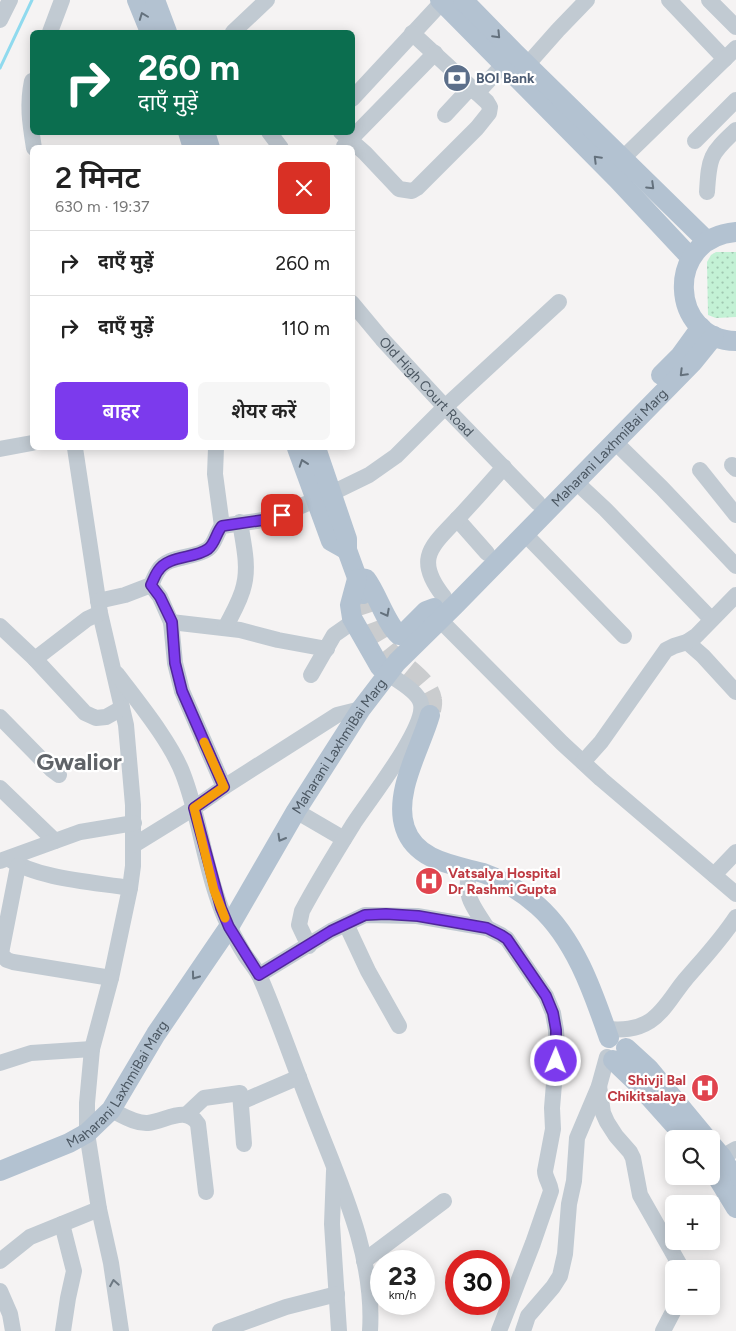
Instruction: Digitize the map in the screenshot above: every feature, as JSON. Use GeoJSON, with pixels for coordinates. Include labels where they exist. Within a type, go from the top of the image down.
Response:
{"type":"FeatureCollection","features":[{"type":"Feature","properties":{"kind":"main road"},"geometry":{"type":"LineString","coordinates":[[137,0],[149,30]]}},
{"type":"Feature","properties":{"kind":"main road"},"geometry":{"type":"LineString","coordinates":[[154,0],[166,30]]}},
{"type":"Feature","properties":{"kind":"main road"},"geometry":{"type":"LineString","coordinates":[[463,0],[707,241]]}},
{"type":"Feature","properties":{"kind":"main road"},"geometry":{"type":"LineString","coordinates":[[441,1],[617,179],[691,258]]}},
{"type":"Feature","properties":{"kind":"main road"},"geometry":{"type":"LineString","coordinates":[[736,232],[724,233],[707,241],[698,248],[685,272],[683,286],[685,301],[691,315],[707,331],[730,341],[736,341]]}},
{"type":"Feature","properties":{"kind":"main road"},"geometry":{"type":"LineString","coordinates":[[384,670],[354,621],[350,605],[366,578],[392,626],[399,635],[403,634],[426,611],[439,608],[487,553],[680,356],[707,331]]}},
{"type":"Feature","properties":{"kind":"main road","name":"Maharani LaxhmiBai Marg"},"geometry":{"type":"LineString","coordinates":[[0,1171],[69,1143],[87,1133],[111,1110],[156,1034],[229,927],[353,711],[384,670],[386,658],[524,533],[615,442],[693,362],[707,331]]}},
{"type":"Feature","properties":{"kind":"main road"},"geometry":{"type":"LineString","coordinates":[[299,450],[324,497]]}},
{"type":"Feature","properties":{"kind":"main road"},"geometry":{"type":"LineString","coordinates":[[316,450],[331,541],[347,550],[360,587]]}},
{"type":"Feature","properties":{"kind":"main road"},"geometry":{"type":"LineString","coordinates":[[430,715],[406,782],[403,801],[404,827],[410,840],[439,862],[482,874],[520,892],[557,926],[574,954],[598,1004],[612,1046],[636,1082],[679,1130]]}},
{"type":"Feature","properties":{"kind":"main road"},"geometry":{"type":"LineString","coordinates":[[612,1046],[649,1069],[699,1130]]}},
{"type":"Feature","properties":{"kind":"main road"},"geometry":{"type":"LineString","coordinates":[[720,1155],[736,1181]]}},
{"type":"Feature","properties":{"kind":"main road"},"geometry":{"type":"LineString","coordinates":[[720,1155],[736,1208]]}},
{"type":"Feature","properties":{"kind":"street"},"geometry":{"type":"LineString","coordinates":[[0,20],[10,0]]}},
{"type":"Feature","properties":{"kind":"street"},"geometry":{"type":"LineString","coordinates":[[51,30],[62,0]]}},
{"type":"Feature","properties":{"kind":"street"},"geometry":{"type":"LineString","coordinates":[[235,30],[267,0]]}},
{"type":"Feature","properties":{"kind":"street"},"geometry":{"type":"LineString","coordinates":[[527,65],[587,0]]}},
{"type":"Feature","properties":{"kind":"street"},"geometry":{"type":"LineString","coordinates":[[623,158],[730,53],[669,0]]}},
{"type":"Feature","properties":{"kind":"street"},"geometry":{"type":"LineString","coordinates":[[709,0],[736,27]]}},
{"type":"Feature","properties":{"kind":"street"},"geometry":{"type":"LineString","coordinates":[[355,96],[441,1]]}},
{"type":"Feature","properties":{"kind":"street"},"geometry":{"type":"LineString","coordinates":[[355,150],[399,189],[412,191],[477,128],[489,113],[490,107],[474,90],[412,33]]}},
{"type":"Feature","properties":{"kind":"street"},"geometry":{"type":"LineString","coordinates":[[355,129],[435,53]]}},
{"type":"Feature","properties":{"kind":"street"},"geometry":{"type":"LineString","coordinates":[[445,115],[503,65]]}},
{"type":"Feature","properties":{"kind":"street"},"geometry":{"type":"LineString","coordinates":[[30,89],[28,116],[30,127]]}},
{"type":"Feature","properties":{"kind":"street"},"geometry":{"type":"LineString","coordinates":[[694,141],[736,100]]}},
{"type":"Feature","properties":{"kind":"street"},"geometry":{"type":"LineString","coordinates":[[708,192],[708,165],[712,154],[736,130]]}},
{"type":"Feature","properties":{"kind":"street"},"geometry":{"type":"LineString","coordinates":[[271,135],[280,145]]}},
{"type":"Feature","properties":{"kind":"street"},"geometry":{"type":"LineString","coordinates":[[222,526],[270,519],[324,497],[369,475],[396,456],[445,407],[559,302]]}},
{"type":"Feature","properties":{"kind":"street","name":"Old High Court Road"},"geometry":{"type":"LineString","coordinates":[[355,307],[382,339],[445,407],[538,503]]}},
{"type":"Feature","properties":{"kind":"street"},"geometry":{"type":"LineString","coordinates":[[615,442],[662,488],[736,566]]}},
{"type":"Feature","properties":{"kind":"street"},"geometry":{"type":"LineString","coordinates":[[0,449],[30,443]]}},
{"type":"Feature","properties":{"kind":"street"},"geometry":{"type":"LineString","coordinates":[[75,450],[99,607],[126,725],[134,823],[130,888],[111,978],[92,1049],[87,1133],[121,1331]]}},
{"type":"Feature","properties":{"kind":"street"},"geometry":{"type":"LineString","coordinates":[[35,659],[87,620],[99,607],[151,585],[162,566],[205,551],[210,547],[222,526],[215,474],[216,450]]}},
{"type":"Feature","properties":{"kind":"street"},"geometry":{"type":"LineString","coordinates":[[504,467],[432,546],[428,566],[439,608],[583,762],[736,894]]}},
{"type":"Feature","properties":{"kind":"street"},"geometry":{"type":"LineString","coordinates":[[700,470],[736,514]]}},
{"type":"Feature","properties":{"kind":"street"},"geometry":{"type":"LineString","coordinates":[[576,481],[711,619]]}},
{"type":"Feature","properties":{"kind":"street"},"geometry":{"type":"LineString","coordinates":[[457,519],[487,553]]}},
{"type":"Feature","properties":{"kind":"street"},"geometry":{"type":"LineString","coordinates":[[225,628],[244,584],[246,570],[240,522]]}},
{"type":"Feature","properties":{"kind":"street"},"geometry":{"type":"LineString","coordinates":[[524,533],[624,636]]}},
{"type":"Feature","properties":{"kind":"street"},"geometry":{"type":"LineString","coordinates":[[151,585],[160,597],[172,622],[175,663],[182,691],[224,787]]}},
{"type":"Feature","properties":{"kind":"street"},"geometry":{"type":"LineString","coordinates":[[583,762],[601,742],[666,650],[687,642],[696,636],[736,595]]}},
{"type":"Feature","properties":{"kind":"street"},"geometry":{"type":"LineString","coordinates":[[310,675],[334,635],[354,621]]}},
{"type":"Feature","properties":{"kind":"street"},"geometry":{"type":"LineString","coordinates":[[172,622],[225,628],[284,642],[327,649]]}},
{"type":"Feature","properties":{"kind":"street"},"geometry":{"type":"LineString","coordinates":[[0,626],[35,659],[85,713],[96,718],[106,717],[122,708]]}},
{"type":"Feature","properties":{"kind":"street"},"geometry":{"type":"LineString","coordinates":[[687,642],[708,660],[736,692]]}},
{"type":"Feature","properties":{"kind":"street"},"geometry":{"type":"LineString","coordinates":[[112,667],[175,757],[183,773],[194,808],[214,890],[229,927],[259,975],[348,1202],[364,1261],[369,1288],[370,1331]]}},
{"type":"Feature","properties":{"kind":"street"},"geometry":{"type":"LineString","coordinates":[[309,946],[299,925],[302,911],[344,840],[404,750],[420,715],[421,704],[418,698],[408,687],[384,670]]}},
{"type":"Feature","properties":{"kind":"street"},"geometry":{"type":"LineString","coordinates":[[134,845],[317,727],[337,715],[353,711]]}},
{"type":"Feature","properties":{"kind":"street"},"geometry":{"type":"LineString","coordinates":[[0,717],[58,775]]}},
{"type":"Feature","properties":{"kind":"street"},"geometry":{"type":"LineString","coordinates":[[0,788],[55,840]]}},
{"type":"Feature","properties":{"kind":"street"},"geometry":{"type":"LineString","coordinates":[[296,811],[344,840]]}},
{"type":"Feature","properties":{"kind":"street"},"geometry":{"type":"LineString","coordinates":[[7,859],[55,840],[96,829],[134,823]]}},
{"type":"Feature","properties":{"kind":"street"},"geometry":{"type":"LineString","coordinates":[[714,875],[736,852]]}},
{"type":"Feature","properties":{"kind":"street"},"geometry":{"type":"LineString","coordinates":[[7,859],[45,874],[130,888]]}},
{"type":"Feature","properties":{"kind":"street"},"geometry":{"type":"LineString","coordinates":[[7,859],[2,960],[111,978]]}},
{"type":"Feature","properties":{"kind":"street"},"geometry":{"type":"LineString","coordinates":[[469,871],[467,892],[487,928]]}},
{"type":"Feature","properties":{"kind":"street"},"geometry":{"type":"LineString","coordinates":[[259,975],[346,924],[365,915],[418,916],[487,928],[501,935],[507,939],[546,996],[553,1013],[557,1048],[552,1099],[553,1129],[544,1171],[550,1185],[550,1197],[499,1331]]}},
{"type":"Feature","properties":{"kind":"street"},"geometry":{"type":"LineString","coordinates":[[523,1331],[528,1316],[548,1294],[560,1276],[565,1254],[569,1204],[574,1181],[577,1138],[599,1086],[612,1046],[626,1030],[651,1020],[668,1004],[684,981],[703,960],[736,917]]}},
{"type":"Feature","properties":{"kind":"street"},"geometry":{"type":"LineString","coordinates":[[346,924],[368,971],[399,1026]]}},
{"type":"Feature","properties":{"kind":"street"},"geometry":{"type":"LineString","coordinates":[[0,1063],[31,1053],[92,1049]]}},
{"type":"Feature","properties":{"kind":"street"},"geometry":{"type":"LineString","coordinates":[[241,1102],[299,1077]]}},
{"type":"Feature","properties":{"kind":"street"},"geometry":{"type":"LineString","coordinates":[[599,1086],[603,1113],[607,1122],[630,1152],[633,1158],[640,1194],[677,1260]]}},
{"type":"Feature","properties":{"kind":"street"},"geometry":{"type":"LineString","coordinates":[[187,1114],[204,1098],[240,1093],[244,1144]]}},
{"type":"Feature","properties":{"kind":"street"},"geometry":{"type":"LineString","coordinates":[[111,1110],[129,1119],[148,1123],[187,1114],[194,1116],[198,1124],[206,1192]]}},
{"type":"Feature","properties":{"kind":"street"},"geometry":{"type":"LineString","coordinates":[[334,1168],[332,1224],[339,1331]]}},
{"type":"Feature","properties":{"kind":"street"},"geometry":{"type":"LineString","coordinates":[[364,1261],[444,1201]]}},
{"type":"Feature","properties":{"kind":"street"},"geometry":{"type":"LineString","coordinates":[[0,1261],[30,1236],[99,1209]]}},
{"type":"Feature","properties":{"kind":"street"},"geometry":{"type":"LineString","coordinates":[[62,1224],[74,1271],[64,1331]]}},
{"type":"Feature","properties":{"kind":"street"},"geometry":{"type":"LineString","coordinates":[[0,1291],[10,1314],[13,1331]]}},
{"type":"Feature","properties":{"kind":"street"},"geometry":{"type":"LineString","coordinates":[[220,1331],[286,1307],[337,1294]]}},
{"type":"Feature","properties":{"kind":"street"},"geometry":{"type":"LineString","coordinates":[[663,1331],[671,1315]]}},
{"type":"Feature","properties":{"kind":"green space"},"geometry":{"type":"Polygon","coordinates":[[[716,252],[736,252],[736,317],[716,318],[708,315],[707,262],[711,255],[716,252]]]}},
{"type":"Feature","properties":{"kind":"waterway"},"geometry":{"type":"LineString","coordinates":[[0,68],[32,0]]}},
{"type":"Feature","properties":{"kind":"tunnel"},"geometry":{"type":"LineString","coordinates":[[363,594],[372,622],[386,648],[430,692],[432,702],[430,715]]}},
{"type":"Feature","properties":{"kind":"slow traffic"},"geometry":{"type":"LineString","coordinates":[[204,742],[224,787],[194,808],[214,890],[225,918]]}},
{"type":"Feature","properties":{"kind":"place","name":"BOI Bank"},"geometry":{"type":"Point","coordinates":[457,78]}},
{"type":"Feature","properties":{"kind":"place","name":"Vatsalya Hospital Dr Rashmi Gupta"},"geometry":{"type":"Point","coordinates":[429,881]}},
{"type":"Feature","properties":{"kind":"place","name":"Shivji Bal Chikitsalaya"},"geometry":{"type":"Point","coordinates":[705,1088]}},
{"type":"Feature","properties":{"kind":"district","name":"Gwalior"},"geometry":{"type":"Point","coordinates":[79,762]}},
{"type":"Feature","properties":{"kind":"route"},"geometry":{"type":"LineString","coordinates":[[282,515],[270,519],[222,526],[210,547],[205,551],[162,566],[151,585],[160,597],[172,622],[175,663],[182,691],[224,787],[194,808],[214,890],[229,927],[259,975],[331,931],[365,915],[418,916],[487,928],[507,939],[546,996],[553,1013],[556,1030],[556,1061]]}}]}
